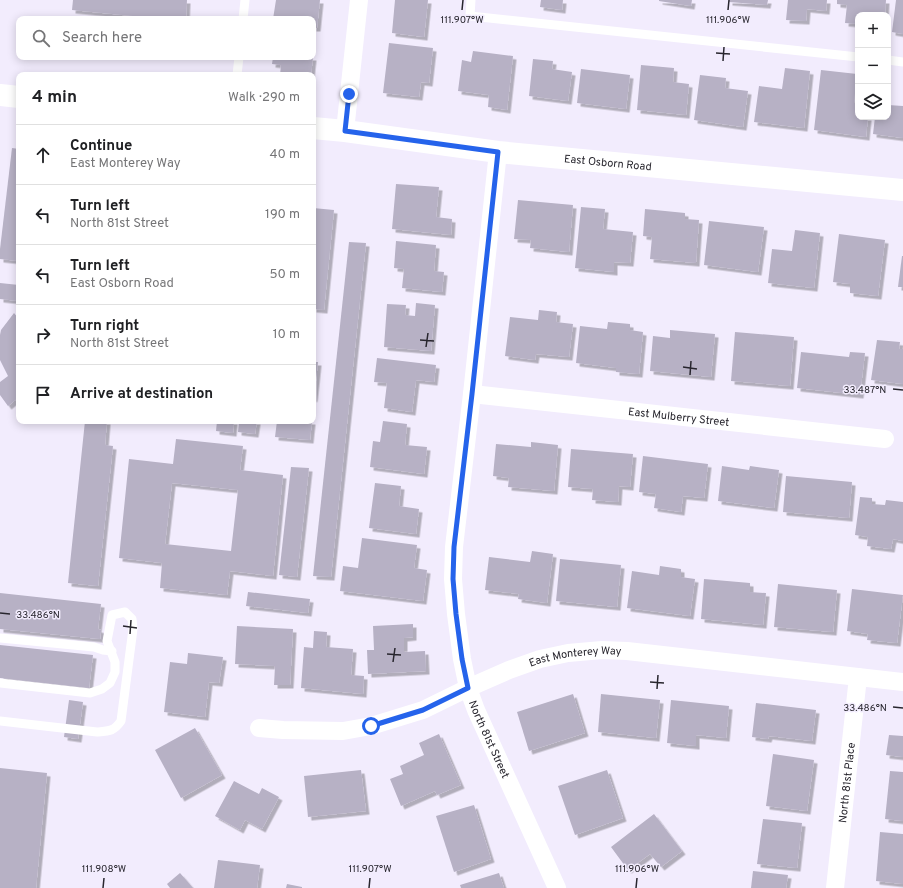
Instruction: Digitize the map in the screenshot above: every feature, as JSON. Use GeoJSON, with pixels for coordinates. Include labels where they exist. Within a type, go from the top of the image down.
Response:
{"type":"FeatureCollection","features":[{"type":"Feature","properties":{"kind":"street"},"geometry":{"type":"LineString","coordinates":[[345,131],[359,0]]}},
{"type":"Feature","properties":{"kind":"street"},"geometry":{"type":"LineString","coordinates":[[0,95],[16,97]]}},
{"type":"Feature","properties":{"kind":"street","name":"East Osborn Road"},"geometry":{"type":"LineString","coordinates":[[316,128],[498,152],[903,190]]}},
{"type":"Feature","properties":{"kind":"street","name":"North 81st Street"},"geometry":{"type":"LineString","coordinates":[[498,152],[454,547],[453,579],[462,659],[468,688],[476,710],[557,888]]}},
{"type":"Feature","properties":{"kind":"street","name":"East Mulberry Street"},"geometry":{"type":"LineString","coordinates":[[472,394],[885,439]]}},
{"type":"Feature","properties":{"kind":"street","name":"East Monterey Way"},"geometry":{"type":"LineString","coordinates":[[259,728],[343,731],[371,726],[423,710],[509,670],[540,659],[568,653],[602,650],[627,651],[903,682]]}},
{"type":"Feature","properties":{"kind":"street","name":"North 81st Place"},"geometry":{"type":"LineString","coordinates":[[835,888],[858,677]]}},
{"type":"Feature","properties":{"kind":"lane"},"geometry":{"type":"LineString","coordinates":[[243,16],[245,0]]}},
{"type":"Feature","properties":{"kind":"lane"},"geometry":{"type":"LineString","coordinates":[[471,0],[470,16],[855,57]]}},
{"type":"Feature","properties":{"kind":"lane"},"geometry":{"type":"LineString","coordinates":[[237,72],[239,60]]}},
{"type":"Feature","properties":{"kind":"lane"},"geometry":{"type":"LineString","coordinates":[[891,60],[903,62]]}},
{"type":"Feature","properties":{"kind":"lane"},"geometry":{"type":"LineString","coordinates":[[0,683],[90,693],[102,689],[110,683],[115,672],[115,662],[107,641],[112,615],[125,612],[132,619],[133,629],[121,721],[116,728],[97,732],[0,721]]}},
{"type":"Feature","properties":{"kind":"lane"},"geometry":{"type":"LineString","coordinates":[[0,638],[94,647],[112,651]]}},
{"type":"Feature","properties":{"kind":"building"},"geometry":{"type":"Polygon","coordinates":[[[73,0],[187,0],[186,16],[133,16],[72,10],[73,0]]]}},
{"type":"Feature","properties":{"kind":"building"},"geometry":{"type":"Polygon","coordinates":[[[276,0],[320,0],[317,28],[316,16],[273,16],[276,0]]]}},
{"type":"Feature","properties":{"kind":"building"},"geometry":{"type":"Polygon","coordinates":[[[395,0],[428,0],[424,37],[392,33],[395,0]]]}},
{"type":"Feature","properties":{"kind":"building"},"geometry":{"type":"Polygon","coordinates":[[[541,0],[563,0],[562,10],[540,7],[541,0]]]}},
{"type":"Feature","properties":{"kind":"building"},"geometry":{"type":"Polygon","coordinates":[[[659,0],[692,0],[691,6],[659,0]]]}},
{"type":"Feature","properties":{"kind":"building"},"geometry":{"type":"Polygon","coordinates":[[[729,0],[768,0],[767,5],[729,2],[729,0]]]}},
{"type":"Feature","properties":{"kind":"building"},"geometry":{"type":"Polygon","coordinates":[[[788,0],[827,0],[826,11],[807,9],[806,21],[786,20],[788,0]]]}},
{"type":"Feature","properties":{"kind":"building"},"geometry":{"type":"Polygon","coordinates":[[[837,0],[886,0],[885,12],[855,12],[855,24],[845,23],[847,5],[837,4],[837,0]]]}},
{"type":"Feature","properties":{"kind":"building"},"geometry":{"type":"Polygon","coordinates":[[[896,0],[903,0],[903,34],[892,32],[896,0]]]}},
{"type":"Feature","properties":{"kind":"building"},"geometry":{"type":"Polygon","coordinates":[[[389,43],[433,48],[429,83],[421,82],[419,97],[383,93],[389,43]]]}},
{"type":"Feature","properties":{"kind":"building"},"geometry":{"type":"Polygon","coordinates":[[[473,51],[513,56],[507,110],[488,107],[489,95],[458,91],[462,60],[471,62],[473,51]]]}},
{"type":"Feature","properties":{"kind":"building"},"geometry":{"type":"Polygon","coordinates":[[[533,59],[553,61],[552,69],[572,72],[568,101],[529,96],[533,59]]]}},
{"type":"Feature","properties":{"kind":"building"},"geometry":{"type":"Polygon","coordinates":[[[273,60],[313,60],[311,72],[280,72],[281,65],[272,64],[273,60]]]}},
{"type":"Feature","properties":{"kind":"building"},"geometry":{"type":"Polygon","coordinates":[[[641,65],[674,68],[673,82],[689,84],[686,115],[637,110],[641,65]]]}},
{"type":"Feature","properties":{"kind":"building"},"geometry":{"type":"Polygon","coordinates":[[[785,68],[810,71],[804,128],[754,122],[759,86],[782,89],[785,68]]]}},
{"type":"Feature","properties":{"kind":"building"},"geometry":{"type":"Polygon","coordinates":[[[581,69],[630,75],[626,109],[577,103],[581,69]]]}},
{"type":"Feature","properties":{"kind":"building"},"geometry":{"type":"Polygon","coordinates":[[[821,70],[855,74],[855,120],[868,120],[866,137],[814,130],[821,70]]]}},
{"type":"Feature","properties":{"kind":"building"},"geometry":{"type":"Polygon","coordinates":[[[700,75],[726,78],[725,88],[748,91],[743,127],[694,120],[700,75]]]}},
{"type":"Feature","properties":{"kind":"building"},"geometry":{"type":"Polygon","coordinates":[[[891,105],[903,106],[903,138],[873,134],[875,120],[891,120],[891,105]]]}},
{"type":"Feature","properties":{"kind":"building"},"geometry":{"type":"Polygon","coordinates":[[[12,148],[16,149],[16,261],[0,259],[12,148]]]}},
{"type":"Feature","properties":{"kind":"building"},"geometry":{"type":"Polygon","coordinates":[[[396,184],[439,187],[436,217],[452,219],[451,235],[392,229],[396,184]]]}},
{"type":"Feature","properties":{"kind":"building"},"geometry":{"type":"Polygon","coordinates":[[[518,200],[573,205],[569,252],[530,248],[531,240],[514,239],[518,200]]]}},
{"type":"Feature","properties":{"kind":"building"},"geometry":{"type":"Polygon","coordinates":[[[581,207],[605,209],[603,229],[633,232],[630,263],[614,262],[614,272],[575,268],[581,207]]]}},
{"type":"Feature","properties":{"kind":"building"},"geometry":{"type":"Polygon","coordinates":[[[316,208],[334,210],[324,310],[316,309],[316,208]]]}},
{"type":"Feature","properties":{"kind":"building"},"geometry":{"type":"Polygon","coordinates":[[[645,209],[685,213],[685,219],[699,220],[696,263],[650,259],[652,237],[643,236],[645,209]]]}},
{"type":"Feature","properties":{"kind":"building"},"geometry":{"type":"Polygon","coordinates":[[[709,221],[764,227],[758,272],[704,265],[709,221]]]}},
{"type":"Feature","properties":{"kind":"building"},"geometry":{"type":"Polygon","coordinates":[[[795,230],[820,233],[814,288],[768,283],[772,249],[792,251],[795,230]]]}},
{"type":"Feature","properties":{"kind":"building"},"geometry":{"type":"Polygon","coordinates":[[[839,234],[885,240],[878,296],[850,293],[850,284],[833,282],[839,234]]]}},
{"type":"Feature","properties":{"kind":"building"},"geometry":{"type":"Polygon","coordinates":[[[396,241],[436,245],[434,271],[444,272],[442,292],[402,288],[404,269],[394,268],[396,241]]]}},
{"type":"Feature","properties":{"kind":"building"},"geometry":{"type":"Polygon","coordinates":[[[349,242],[366,243],[331,577],[313,576],[349,242]]]}},
{"type":"Feature","properties":{"kind":"building"},"geometry":{"type":"Polygon","coordinates":[[[902,256],[903,287],[898,287],[902,256]]]}},
{"type":"Feature","properties":{"kind":"building"},"geometry":{"type":"Polygon","coordinates":[[[0,283],[16,285],[16,301],[0,299],[0,283]]]}},
{"type":"Feature","properties":{"kind":"building"},"geometry":{"type":"Polygon","coordinates":[[[416,303],[435,305],[431,351],[384,347],[387,304],[406,305],[405,315],[415,316],[416,303]]]}},
{"type":"Feature","properties":{"kind":"building"},"geometry":{"type":"Polygon","coordinates":[[[539,310],[557,312],[556,322],[573,324],[569,357],[536,354],[535,360],[505,356],[510,317],[538,320],[539,310]]]}},
{"type":"Feature","properties":{"kind":"building"},"geometry":{"type":"Polygon","coordinates":[[[14,313],[16,315],[16,399],[8,406],[0,395],[0,382],[8,376],[0,360],[1,330],[14,313]]]}},
{"type":"Feature","properties":{"kind":"building"},"geometry":{"type":"Polygon","coordinates":[[[608,322],[630,324],[630,330],[643,332],[639,374],[616,372],[616,368],[576,363],[580,326],[607,329],[608,322]]]}},
{"type":"Feature","properties":{"kind":"building"},"geometry":{"type":"Polygon","coordinates":[[[670,330],[715,334],[711,377],[650,371],[653,336],[670,338],[670,330]]]}},
{"type":"Feature","properties":{"kind":"building"},"geometry":{"type":"Polygon","coordinates":[[[735,332],[794,337],[790,386],[731,381],[735,332]]]}},
{"type":"Feature","properties":{"kind":"building"},"geometry":{"type":"Polygon","coordinates":[[[877,340],[900,342],[899,349],[903,349],[903,384],[871,380],[877,340]]]}},
{"type":"Feature","properties":{"kind":"building"},"geometry":{"type":"Polygon","coordinates":[[[801,352],[849,357],[850,352],[865,353],[860,395],[797,388],[801,352]]]}},
{"type":"Feature","properties":{"kind":"building"},"geometry":{"type":"Polygon","coordinates":[[[377,358],[436,365],[434,382],[416,380],[412,412],[384,408],[387,383],[374,382],[377,358]]]}},
{"type":"Feature","properties":{"kind":"building"},"geometry":{"type":"Polygon","coordinates":[[[316,362],[318,362],[316,380],[316,362]]]}},
{"type":"Feature","properties":{"kind":"building"},"geometry":{"type":"Polygon","coordinates":[[[383,421],[407,424],[405,445],[427,447],[424,474],[370,467],[373,441],[380,442],[383,421]]]}},
{"type":"Feature","properties":{"kind":"building"},"geometry":{"type":"Polygon","coordinates":[[[85,424],[107,424],[105,445],[113,446],[98,586],[68,583],[85,424]]]}},
{"type":"Feature","properties":{"kind":"building"},"geometry":{"type":"Polygon","coordinates":[[[217,424],[234,424],[233,433],[216,431],[217,424]]]}},
{"type":"Feature","properties":{"kind":"building"},"geometry":{"type":"Polygon","coordinates":[[[239,424],[257,424],[255,434],[238,432],[239,424]]]}},
{"type":"Feature","properties":{"kind":"building"},"geometry":{"type":"Polygon","coordinates":[[[277,424],[312,424],[310,440],[275,437],[277,424]]]}},
{"type":"Feature","properties":{"kind":"building"},"geometry":{"type":"Polygon","coordinates":[[[176,439],[243,446],[240,470],[283,475],[273,576],[230,571],[227,595],[160,588],[162,563],[119,558],[129,459],[173,464],[176,439]],[[172,483],[165,544],[231,551],[238,490],[172,483]]]}},
{"type":"Feature","properties":{"kind":"building"},"geometry":{"type":"Polygon","coordinates":[[[531,442],[558,445],[554,491],[508,487],[509,478],[493,476],[496,444],[531,447],[531,442]]]}},
{"type":"Feature","properties":{"kind":"building"},"geometry":{"type":"Polygon","coordinates":[[[571,449],[633,454],[630,487],[619,486],[618,502],[592,500],[593,489],[568,487],[571,449]]]}},
{"type":"Feature","properties":{"kind":"building"},"geometry":{"type":"Polygon","coordinates":[[[643,456],[708,464],[704,498],[683,496],[681,512],[654,508],[656,494],[639,492],[643,456]]]}},
{"type":"Feature","properties":{"kind":"building"},"geometry":{"type":"Polygon","coordinates":[[[722,466],[749,470],[750,466],[779,470],[774,508],[718,501],[722,466]]]}},
{"type":"Feature","properties":{"kind":"building"},"geometry":{"type":"Polygon","coordinates":[[[291,467],[309,468],[297,577],[279,575],[291,467]]]}},
{"type":"Feature","properties":{"kind":"building"},"geometry":{"type":"Polygon","coordinates":[[[786,476],[852,482],[849,518],[783,512],[786,476]]]}},
{"type":"Feature","properties":{"kind":"building"},"geometry":{"type":"Polygon","coordinates":[[[375,483],[401,486],[399,506],[419,509],[416,534],[369,528],[375,483]]]}},
{"type":"Feature","properties":{"kind":"building"},"geometry":{"type":"Polygon","coordinates":[[[860,497],[872,498],[872,504],[885,505],[886,500],[903,502],[903,541],[893,539],[891,549],[867,546],[868,537],[855,535],[860,497]]]}},
{"type":"Feature","properties":{"kind":"building"},"geometry":{"type":"Polygon","coordinates":[[[362,538],[417,545],[414,568],[427,570],[423,601],[340,591],[343,566],[358,568],[362,538]]]}},
{"type":"Feature","properties":{"kind":"building"},"geometry":{"type":"Polygon","coordinates":[[[532,551],[553,554],[547,603],[518,599],[519,594],[485,590],[489,557],[530,562],[532,551]]]}},
{"type":"Feature","properties":{"kind":"building"},"geometry":{"type":"Polygon","coordinates":[[[560,559],[621,565],[617,607],[556,601],[560,559]]]}},
{"type":"Feature","properties":{"kind":"building"},"geometry":{"type":"Polygon","coordinates":[[[660,566],[681,569],[681,577],[695,579],[690,616],[627,608],[632,571],[659,575],[660,566]]]}},
{"type":"Feature","properties":{"kind":"building"},"geometry":{"type":"Polygon","coordinates":[[[704,579],[750,583],[750,592],[766,593],[763,625],[701,619],[704,579]]]}},
{"type":"Feature","properties":{"kind":"building"},"geometry":{"type":"Polygon","coordinates":[[[778,584],[837,590],[833,632],[774,627],[778,584]]]}},
{"type":"Feature","properties":{"kind":"building"},"geometry":{"type":"Polygon","coordinates":[[[852,589],[903,595],[897,643],[867,640],[868,634],[847,631],[852,589]]]}},
{"type":"Feature","properties":{"kind":"building"},"geometry":{"type":"Polygon","coordinates":[[[248,592],[310,599],[308,613],[246,606],[248,592]]]}},
{"type":"Feature","properties":{"kind":"building"},"geometry":{"type":"Polygon","coordinates":[[[0,593],[101,604],[98,629],[101,630],[100,639],[0,629],[0,593]]]}},
{"type":"Feature","properties":{"kind":"building"},"geometry":{"type":"Polygon","coordinates":[[[413,624],[413,637],[404,638],[404,652],[425,651],[426,671],[368,674],[367,650],[374,650],[373,626],[413,624]]]}},
{"type":"Feature","properties":{"kind":"building"},"geometry":{"type":"Polygon","coordinates":[[[237,626],[293,629],[290,685],[274,685],[275,666],[235,664],[237,626]]]}},
{"type":"Feature","properties":{"kind":"building"},"geometry":{"type":"Polygon","coordinates":[[[314,631],[327,632],[326,647],[353,649],[351,675],[364,676],[363,694],[301,688],[304,647],[313,648],[314,631]]]}},
{"type":"Feature","properties":{"kind":"building"},"geometry":{"type":"Polygon","coordinates":[[[0,645],[93,655],[89,688],[0,678],[0,645]]]}},
{"type":"Feature","properties":{"kind":"building"},"geometry":{"type":"Polygon","coordinates":[[[188,653],[223,657],[219,683],[209,682],[205,717],[164,712],[170,662],[187,664],[188,653]]]}},
{"type":"Feature","properties":{"kind":"building"},"geometry":{"type":"Polygon","coordinates":[[[573,694],[585,733],[529,751],[517,712],[573,694]]]}},
{"type":"Feature","properties":{"kind":"building"},"geometry":{"type":"Polygon","coordinates":[[[601,694],[660,700],[656,738],[598,732],[601,694]]]}},
{"type":"Feature","properties":{"kind":"building"},"geometry":{"type":"Polygon","coordinates":[[[69,700],[83,702],[78,739],[64,737],[69,700]]]}},
{"type":"Feature","properties":{"kind":"building"},"geometry":{"type":"Polygon","coordinates":[[[671,700],[729,706],[726,738],[696,735],[696,746],[667,743],[671,700]]]}},
{"type":"Feature","properties":{"kind":"building"},"geometry":{"type":"Polygon","coordinates":[[[756,703],[816,710],[812,741],[769,736],[768,739],[752,737],[756,703]]]}},
{"type":"Feature","properties":{"kind":"building"},"geometry":{"type":"Polygon","coordinates":[[[195,728],[222,775],[181,798],[155,750],[195,728]]]}},
{"type":"Feature","properties":{"kind":"building"},"geometry":{"type":"Polygon","coordinates":[[[439,734],[461,785],[437,795],[435,791],[401,806],[390,779],[403,774],[400,766],[424,755],[419,743],[439,734]]]}},
{"type":"Feature","properties":{"kind":"building"},"geometry":{"type":"Polygon","coordinates":[[[889,735],[903,736],[903,757],[886,755],[889,735]]]}},
{"type":"Feature","properties":{"kind":"building"},"geometry":{"type":"Polygon","coordinates":[[[773,754],[814,760],[807,811],[766,806],[773,754]]]}},
{"type":"Feature","properties":{"kind":"building"},"geometry":{"type":"Polygon","coordinates":[[[0,768],[47,773],[36,888],[0,888],[0,768]]]}},
{"type":"Feature","properties":{"kind":"building"},"geometry":{"type":"Polygon","coordinates":[[[361,770],[366,811],[308,817],[304,776],[361,770]]]}},
{"type":"Feature","properties":{"kind":"building"},"geometry":{"type":"Polygon","coordinates":[[[607,770],[623,818],[575,835],[558,786],[607,770]]]}},
{"type":"Feature","properties":{"kind":"building"},"geometry":{"type":"Polygon","coordinates":[[[890,771],[903,772],[903,821],[885,819],[890,771]]]}},
{"type":"Feature","properties":{"kind":"building"},"geometry":{"type":"Polygon","coordinates":[[[234,781],[259,794],[262,788],[279,797],[262,829],[245,820],[240,830],[215,816],[234,781]]]}},
{"type":"Feature","properties":{"kind":"building"},"geometry":{"type":"Polygon","coordinates":[[[474,805],[491,859],[454,872],[436,816],[474,805]]]}},
{"type":"Feature","properties":{"kind":"building"},"geometry":{"type":"Polygon","coordinates":[[[654,814],[682,851],[661,867],[650,854],[628,870],[611,847],[654,814]]]}},
{"type":"Feature","properties":{"kind":"building"},"geometry":{"type":"Polygon","coordinates":[[[763,819],[802,823],[797,868],[757,864],[763,819]]]}},
{"type":"Feature","properties":{"kind":"building"},"geometry":{"type":"Polygon","coordinates":[[[880,832],[903,834],[903,884],[876,881],[880,832]]]}},
{"type":"Feature","properties":{"kind":"building"},"geometry":{"type":"Polygon","coordinates":[[[218,860],[260,865],[257,888],[214,888],[218,860]]]}},
{"type":"Feature","properties":{"kind":"building"},"geometry":{"type":"Polygon","coordinates":[[[753,871],[788,875],[786,888],[751,888],[753,871]]]}},
{"type":"Feature","properties":{"kind":"building"},"geometry":{"type":"Polygon","coordinates":[[[180,873],[193,888],[170,888],[167,884],[180,873]]]}},
{"type":"Feature","properties":{"kind":"building"},"geometry":{"type":"Polygon","coordinates":[[[499,873],[504,888],[461,888],[460,885],[499,873]]]}},
{"type":"Feature","properties":{"kind":"building"},"geometry":{"type":"Polygon","coordinates":[[[287,884],[302,887],[302,888],[286,888],[287,884]]]}},
{"type":"Feature","properties":{"kind":"route"},"geometry":{"type":"LineString","coordinates":[[349,94],[345,131],[498,152],[454,547],[453,579],[456,614],[462,659],[468,688],[423,710],[371,726]]}}]}
